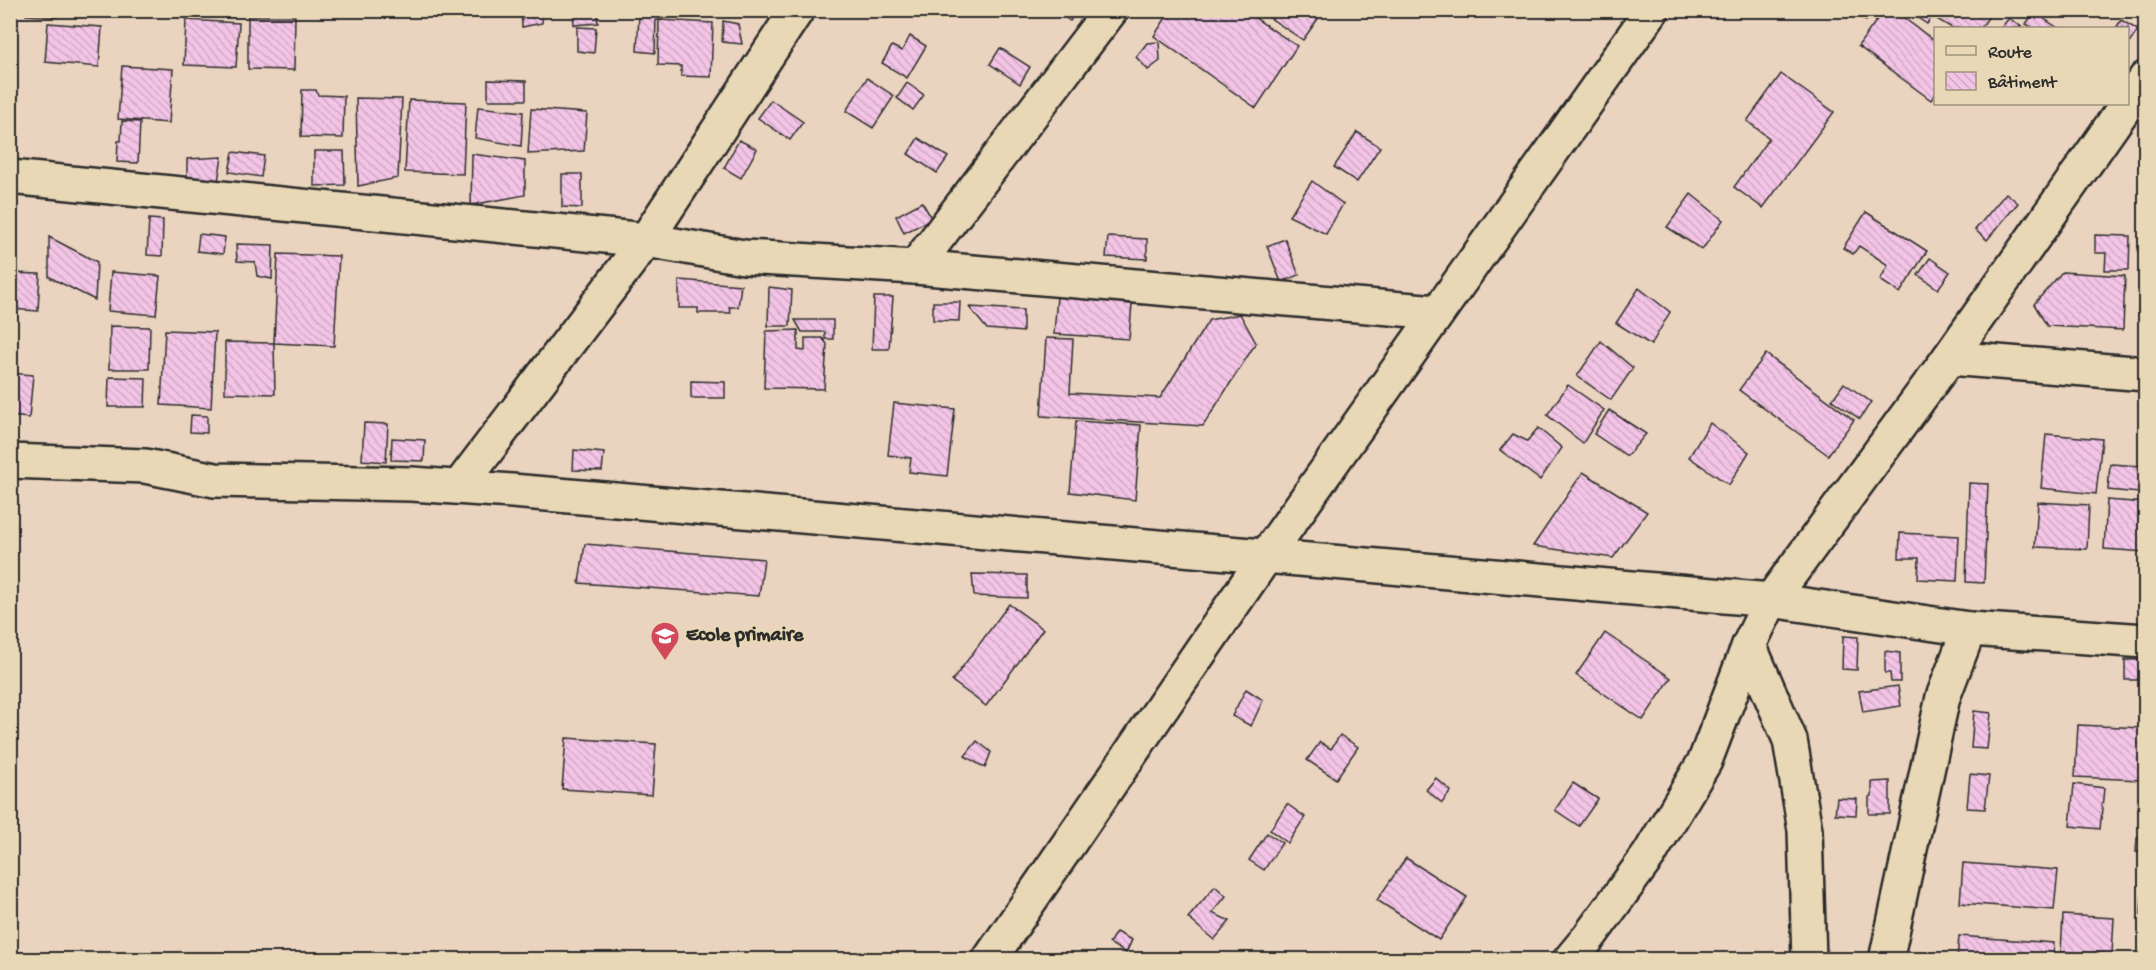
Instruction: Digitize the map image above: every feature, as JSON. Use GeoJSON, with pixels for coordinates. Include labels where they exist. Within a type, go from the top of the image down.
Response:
{"type":"FeatureCollection","features":[{"type":"Feature","properties":{"kind":"street"},"geometry":{"type":"LineString","coordinates":[[459,487],[646,240],[797,10]]}},
{"type":"Feature","properties":{"kind":"street"},"geometry":{"type":"LineString","coordinates":[[915,267],[1111,10]]}},
{"type":"Feature","properties":{"kind":"street"},"geometry":{"type":"LineString","coordinates":[[989,960],[1266,556],[1652,10]]}},
{"type":"Feature","properties":{"kind":"street"},"geometry":{"type":"LineString","coordinates":[[1570,960],[1649,855],[1705,760],[1749,645],[1771,600],[2130,107],[2145,78]]}},
{"type":"Feature","properties":{"kind":"street"},"geometry":{"type":"LineString","coordinates":[[10,177],[646,240],[744,258],[915,267],[1437,312]]}},
{"type":"Feature","properties":{"kind":"street"},"geometry":{"type":"LineString","coordinates":[[1949,358],[2145,374]]}},
{"type":"Feature","properties":{"kind":"street"},"geometry":{"type":"LineString","coordinates":[[10,461],[145,466],[215,480],[459,487],[1771,600],[1970,629],[2145,641]]}},
{"type":"Feature","properties":{"kind":"street"},"geometry":{"type":"LineString","coordinates":[[1886,960],[1943,697],[1970,629]]}},
{"type":"Feature","properties":{"kind":"street"},"geometry":{"type":"LineString","coordinates":[[1749,645],[1790,740],[1805,830],[1809,960]]}},
{"type":"Feature","properties":{"kind":"building"},"geometry":{"type":"Polygon","coordinates":[[[26,10],[57,10],[57,17],[26,15],[26,10]]]}},
{"type":"Feature","properties":{"kind":"building"},"geometry":{"type":"Polygon","coordinates":[[[521,10],[543,10],[542,23],[522,27],[521,10]]]}},
{"type":"Feature","properties":{"kind":"building"},"geometry":{"type":"Polygon","coordinates":[[[573,10],[597,10],[598,23],[574,25],[573,10]]]}},
{"type":"Feature","properties":{"kind":"building"},"geometry":{"type":"Polygon","coordinates":[[[1054,10],[1078,10],[1070,21],[1054,10]]]}},
{"type":"Feature","properties":{"kind":"building"},"geometry":{"type":"Polygon","coordinates":[[[1171,10],[1243,10],[1297,46],[1256,108],[1154,36],[1171,10]]]}},
{"type":"Feature","properties":{"kind":"building"},"geometry":{"type":"Polygon","coordinates":[[[1258,10],[1319,10],[1322,13],[1303,40],[1258,10]]]}},
{"type":"Feature","properties":{"kind":"building"},"geometry":{"type":"Polygon","coordinates":[[[1850,10],[1873,10],[1866,21],[1850,10]]]}},
{"type":"Feature","properties":{"kind":"building"},"geometry":{"type":"Polygon","coordinates":[[[1884,10],[1893,10],[1934,41],[1934,96],[1931,100],[1858,46],[1884,10]]]}},
{"type":"Feature","properties":{"kind":"building"},"geometry":{"type":"Polygon","coordinates":[[[1919,10],[1929,10],[1934,14],[1927,24],[1915,16],[1919,10]]]}},
{"type":"Feature","properties":{"kind":"building"},"geometry":{"type":"Polygon","coordinates":[[[1943,10],[1993,10],[1982,27],[1950,27],[1937,19],[1943,10]]]}},
{"type":"Feature","properties":{"kind":"building"},"geometry":{"type":"Polygon","coordinates":[[[2034,12],[2056,27],[2031,27],[2026,24],[2034,12]]]}},
{"type":"Feature","properties":{"kind":"building"},"geometry":{"type":"Polygon","coordinates":[[[639,15],[662,15],[662,20],[656,20],[655,53],[637,51],[639,15]]]}},
{"type":"Feature","properties":{"kind":"building"},"geometry":{"type":"Polygon","coordinates":[[[248,16],[295,16],[294,70],[248,69],[248,16]]]}},
{"type":"Feature","properties":{"kind":"building"},"geometry":{"type":"Polygon","coordinates":[[[2009,18],[2022,27],[2002,27],[2009,18]]]}},
{"type":"Feature","properties":{"kind":"building"},"geometry":{"type":"Polygon","coordinates":[[[186,20],[239,23],[236,67],[184,65],[186,20]]]}},
{"type":"Feature","properties":{"kind":"building"},"geometry":{"type":"Polygon","coordinates":[[[659,20],[713,23],[711,77],[681,76],[681,66],[658,65],[659,20]]]}},
{"type":"Feature","properties":{"kind":"building"},"geometry":{"type":"Polygon","coordinates":[[[2121,20],[2138,30],[2129,44],[2129,27],[2117,27],[2121,20]]]}},
{"type":"Feature","properties":{"kind":"building"},"geometry":{"type":"Polygon","coordinates":[[[723,21],[738,24],[742,44],[722,42],[723,21]]]}},
{"type":"Feature","properties":{"kind":"building"},"geometry":{"type":"Polygon","coordinates":[[[48,23],[102,27],[99,67],[45,62],[48,23]]]}},
{"type":"Feature","properties":{"kind":"building"},"geometry":{"type":"Polygon","coordinates":[[[577,27],[596,28],[594,53],[577,51],[577,27]]]}},
{"type":"Feature","properties":{"kind":"building"},"geometry":{"type":"Polygon","coordinates":[[[910,36],[926,46],[907,78],[882,63],[892,46],[902,51],[910,36]]]}},
{"type":"Feature","properties":{"kind":"building"},"geometry":{"type":"Polygon","coordinates":[[[1159,42],[1160,61],[1148,70],[1136,57],[1147,43],[1159,42]]]}},
{"type":"Feature","properties":{"kind":"building"},"geometry":{"type":"Polygon","coordinates":[[[1000,48],[1030,67],[1020,84],[990,64],[1000,48]]]}},
{"type":"Feature","properties":{"kind":"building"},"geometry":{"type":"Polygon","coordinates":[[[122,66],[173,69],[169,123],[118,119],[122,66]]]}},
{"type":"Feature","properties":{"kind":"building"},"geometry":{"type":"Polygon","coordinates":[[[1781,74],[1834,112],[1763,208],[1734,187],[1769,138],[1747,121],[1781,74]]]}},
{"type":"Feature","properties":{"kind":"building"},"geometry":{"type":"Polygon","coordinates":[[[867,78],[894,96],[873,128],[846,111],[867,78]]]}},
{"type":"Feature","properties":{"kind":"building"},"geometry":{"type":"Polygon","coordinates":[[[488,80],[526,81],[526,100],[488,100],[488,80]]]}},
{"type":"Feature","properties":{"kind":"building"},"geometry":{"type":"Polygon","coordinates":[[[907,83],[924,95],[913,110],[897,98],[907,83]]]}},
{"type":"Feature","properties":{"kind":"building"},"geometry":{"type":"Polygon","coordinates":[[[302,90],[316,90],[318,95],[344,96],[343,138],[301,137],[302,90]]]}},
{"type":"Feature","properties":{"kind":"building"},"geometry":{"type":"Polygon","coordinates":[[[356,98],[402,99],[398,178],[358,186],[356,98]]]}},
{"type":"Feature","properties":{"kind":"building"},"geometry":{"type":"Polygon","coordinates":[[[409,100],[466,102],[463,174],[405,172],[409,100]]]}},
{"type":"Feature","properties":{"kind":"building"},"geometry":{"type":"Polygon","coordinates":[[[771,100],[803,122],[790,140],[758,118],[771,100]]]}},
{"type":"Feature","properties":{"kind":"building"},"geometry":{"type":"Polygon","coordinates":[[[478,107],[523,112],[521,146],[475,138],[478,107]]]}},
{"type":"Feature","properties":{"kind":"building"},"geometry":{"type":"Polygon","coordinates":[[[531,109],[587,113],[584,151],[528,154],[531,109]]]}},
{"type":"Feature","properties":{"kind":"building"},"geometry":{"type":"Polygon","coordinates":[[[122,121],[140,122],[138,163],[117,162],[122,121]]]}},
{"type":"Feature","properties":{"kind":"building"},"geometry":{"type":"Polygon","coordinates":[[[1357,132],[1380,147],[1357,182],[1334,167],[1357,132]]]}},
{"type":"Feature","properties":{"kind":"building"},"geometry":{"type":"Polygon","coordinates":[[[918,138],[948,157],[937,173],[908,154],[918,138]]]}},
{"type":"Feature","properties":{"kind":"building"},"geometry":{"type":"Polygon","coordinates":[[[739,140],[757,149],[741,178],[724,168],[739,140]]]}},
{"type":"Feature","properties":{"kind":"building"},"geometry":{"type":"Polygon","coordinates":[[[314,151],[344,151],[345,185],[314,186],[314,151]]]}},
{"type":"Feature","properties":{"kind":"building"},"geometry":{"type":"Polygon","coordinates":[[[233,152],[264,156],[261,177],[229,172],[233,152]]]}},
{"type":"Feature","properties":{"kind":"building"},"geometry":{"type":"Polygon","coordinates":[[[472,154],[525,161],[525,195],[471,205],[472,154]]]}},
{"type":"Feature","properties":{"kind":"building"},"geometry":{"type":"Polygon","coordinates":[[[222,157],[218,181],[187,182],[187,159],[222,157]]]}},
{"type":"Feature","properties":{"kind":"building"},"geometry":{"type":"Polygon","coordinates":[[[562,174],[582,174],[582,208],[562,207],[562,174]]]}},
{"type":"Feature","properties":{"kind":"building"},"geometry":{"type":"Polygon","coordinates":[[[1312,181],[1343,204],[1326,234],[1289,216],[1312,181]]]}},
{"type":"Feature","properties":{"kind":"building"},"geometry":{"type":"Polygon","coordinates":[[[2006,193],[2018,203],[1987,240],[1975,230],[2006,193]]]}},
{"type":"Feature","properties":{"kind":"building"},"geometry":{"type":"Polygon","coordinates":[[[1691,194],[1723,220],[1702,250],[1667,227],[1691,194]]]}},
{"type":"Feature","properties":{"kind":"building"},"geometry":{"type":"Polygon","coordinates":[[[922,202],[932,219],[904,233],[896,216],[922,202]]]}},
{"type":"Feature","properties":{"kind":"building"},"geometry":{"type":"Polygon","coordinates":[[[1866,212],[1927,251],[1900,293],[1880,280],[1888,265],[1859,246],[1853,254],[1843,248],[1866,212]]]}},
{"type":"Feature","properties":{"kind":"building"},"geometry":{"type":"Polygon","coordinates":[[[149,219],[163,220],[162,256],[147,255],[149,219]]]}},
{"type":"Feature","properties":{"kind":"building"},"geometry":{"type":"Polygon","coordinates":[[[199,234],[225,237],[223,254],[197,251],[199,234]]]}},
{"type":"Feature","properties":{"kind":"building"},"geometry":{"type":"Polygon","coordinates":[[[2095,235],[2130,236],[2129,270],[2105,270],[2106,253],[2095,253],[2095,235]]]}},
{"type":"Feature","properties":{"kind":"building"},"geometry":{"type":"Polygon","coordinates":[[[49,237],[97,262],[95,300],[49,277],[49,237]]]}},
{"type":"Feature","properties":{"kind":"building"},"geometry":{"type":"Polygon","coordinates":[[[1108,237],[1147,239],[1147,259],[1106,257],[1108,237]]]}},
{"type":"Feature","properties":{"kind":"building"},"geometry":{"type":"Polygon","coordinates":[[[1285,239],[1299,275],[1281,282],[1267,246],[1285,239]]]}},
{"type":"Feature","properties":{"kind":"building"},"geometry":{"type":"Polygon","coordinates":[[[236,244],[273,245],[272,279],[257,276],[255,262],[237,261],[236,244]]]}},
{"type":"Feature","properties":{"kind":"building"},"geometry":{"type":"Polygon","coordinates":[[[278,254],[339,256],[334,346],[274,343],[278,254]]]}},
{"type":"Feature","properties":{"kind":"building"},"geometry":{"type":"Polygon","coordinates":[[[1930,258],[1950,272],[1938,289],[1918,275],[1930,258]]]}},
{"type":"Feature","properties":{"kind":"building"},"geometry":{"type":"Polygon","coordinates":[[[111,272],[160,276],[156,315],[108,311],[111,272]]]}},
{"type":"Feature","properties":{"kind":"building"},"geometry":{"type":"Polygon","coordinates":[[[2062,272],[2125,276],[2123,330],[2047,326],[2034,304],[2062,272]]]}},
{"type":"Feature","properties":{"kind":"building"},"geometry":{"type":"Polygon","coordinates":[[[10,273],[40,274],[38,311],[10,309],[10,273]]]}},
{"type":"Feature","properties":{"kind":"building"},"geometry":{"type":"Polygon","coordinates":[[[679,280],[741,285],[738,307],[729,307],[731,313],[698,313],[698,308],[679,308],[679,280]]]}},
{"type":"Feature","properties":{"kind":"building"},"geometry":{"type":"Polygon","coordinates":[[[769,287],[792,290],[790,326],[768,326],[769,287]]]}},
{"type":"Feature","properties":{"kind":"building"},"geometry":{"type":"Polygon","coordinates":[[[1639,288],[1670,312],[1651,345],[1616,323],[1639,288]]]}},
{"type":"Feature","properties":{"kind":"building"},"geometry":{"type":"Polygon","coordinates":[[[1057,296],[1132,304],[1129,339],[1054,334],[1057,296]]]}},
{"type":"Feature","properties":{"kind":"building"},"geometry":{"type":"Polygon","coordinates":[[[874,297],[893,297],[889,349],[872,349],[874,297]]]}},
{"type":"Feature","properties":{"kind":"building"},"geometry":{"type":"Polygon","coordinates":[[[933,302],[960,302],[959,321],[933,320],[933,302]]]}},
{"type":"Feature","properties":{"kind":"building"},"geometry":{"type":"Polygon","coordinates":[[[969,307],[1023,310],[1023,332],[987,329],[969,307]]]}},
{"type":"Feature","properties":{"kind":"building"},"geometry":{"type":"Polygon","coordinates":[[[1240,314],[1256,343],[1203,426],[1041,416],[1046,338],[1073,339],[1070,393],[1160,398],[1209,320],[1240,314]]]}},
{"type":"Feature","properties":{"kind":"building"},"geometry":{"type":"Polygon","coordinates":[[[795,320],[833,320],[833,339],[825,339],[825,332],[802,332],[795,320]]]}},
{"type":"Feature","properties":{"kind":"building"},"geometry":{"type":"Polygon","coordinates":[[[110,326],[150,327],[149,369],[109,369],[110,326]]]}},
{"type":"Feature","properties":{"kind":"building"},"geometry":{"type":"Polygon","coordinates":[[[165,330],[215,332],[211,408],[161,405],[165,330]]]}},
{"type":"Feature","properties":{"kind":"building"},"geometry":{"type":"Polygon","coordinates":[[[798,330],[798,350],[805,351],[805,338],[822,338],[827,344],[824,389],[764,388],[766,331],[798,330]]]}},
{"type":"Feature","properties":{"kind":"building"},"geometry":{"type":"Polygon","coordinates":[[[1601,341],[1633,368],[1611,400],[1577,376],[1601,341]]]}},
{"type":"Feature","properties":{"kind":"building"},"geometry":{"type":"Polygon","coordinates":[[[225,342],[274,343],[275,394],[225,393],[225,342]]]}},
{"type":"Feature","properties":{"kind":"building"},"geometry":{"type":"Polygon","coordinates":[[[1766,354],[1854,420],[1828,455],[1739,390],[1766,354]]]}},
{"type":"Feature","properties":{"kind":"building"},"geometry":{"type":"Polygon","coordinates":[[[10,373],[33,375],[29,418],[10,416],[10,373]]]}},
{"type":"Feature","properties":{"kind":"building"},"geometry":{"type":"Polygon","coordinates":[[[109,377],[146,378],[145,407],[108,407],[109,377]]]}},
{"type":"Feature","properties":{"kind":"building"},"geometry":{"type":"Polygon","coordinates":[[[691,381],[725,382],[725,398],[691,398],[691,381]]]}},
{"type":"Feature","properties":{"kind":"building"},"geometry":{"type":"Polygon","coordinates":[[[1844,383],[1871,402],[1860,419],[1832,400],[1844,383]]]}},
{"type":"Feature","properties":{"kind":"building"},"geometry":{"type":"Polygon","coordinates":[[[1568,385],[1604,410],[1583,443],[1547,415],[1568,385]]]}},
{"type":"Feature","properties":{"kind":"building"},"geometry":{"type":"Polygon","coordinates":[[[894,403],[955,409],[947,476],[909,472],[911,458],[888,455],[894,403]]]}},
{"type":"Feature","properties":{"kind":"building"},"geometry":{"type":"Polygon","coordinates":[[[1609,410],[1646,434],[1627,456],[1594,434],[1609,410]]]}},
{"type":"Feature","properties":{"kind":"building"},"geometry":{"type":"Polygon","coordinates":[[[191,415],[207,416],[207,433],[190,432],[191,415]]]}},
{"type":"Feature","properties":{"kind":"building"},"geometry":{"type":"Polygon","coordinates":[[[1076,421],[1141,425],[1135,500],[1070,492],[1076,421]]]}},
{"type":"Feature","properties":{"kind":"building"},"geometry":{"type":"Polygon","coordinates":[[[364,423],[388,424],[386,462],[362,460],[364,423]]]}},
{"type":"Feature","properties":{"kind":"building"},"geometry":{"type":"Polygon","coordinates":[[[1710,423],[1749,452],[1729,485],[1689,457],[1710,423]]]}},
{"type":"Feature","properties":{"kind":"building"},"geometry":{"type":"Polygon","coordinates":[[[1538,428],[1562,448],[1540,480],[1500,450],[1513,434],[1527,441],[1538,428]]]}},
{"type":"Feature","properties":{"kind":"building"},"geometry":{"type":"Polygon","coordinates":[[[2046,434],[2102,439],[2096,494],[2041,488],[2046,434]]]}},
{"type":"Feature","properties":{"kind":"building"},"geometry":{"type":"Polygon","coordinates":[[[392,438],[425,440],[424,461],[391,460],[392,438]]]}},
{"type":"Feature","properties":{"kind":"building"},"geometry":{"type":"Polygon","coordinates":[[[574,450],[604,453],[602,471],[573,470],[574,450]]]}},
{"type":"Feature","properties":{"kind":"building"},"geometry":{"type":"Polygon","coordinates":[[[2110,464],[2141,466],[2139,493],[2108,490],[2110,464]]]}},
{"type":"Feature","properties":{"kind":"building"},"geometry":{"type":"Polygon","coordinates":[[[1583,472],[1647,512],[1613,558],[1533,546],[1583,472]]]}},
{"type":"Feature","properties":{"kind":"building"},"geometry":{"type":"Polygon","coordinates":[[[1969,483],[1988,484],[1984,583],[1966,582],[1969,483]]]}},
{"type":"Feature","properties":{"kind":"building"},"geometry":{"type":"Polygon","coordinates":[[[2107,500],[2146,503],[2146,552],[2104,549],[2107,500]]]}},
{"type":"Feature","properties":{"kind":"building"},"geometry":{"type":"Polygon","coordinates":[[[2038,502],[2089,505],[2087,549],[2035,547],[2038,502]]]}},
{"type":"Feature","properties":{"kind":"building"},"geometry":{"type":"Polygon","coordinates":[[[1900,533],[1959,536],[1957,581],[1918,579],[1919,558],[1899,558],[1900,533]]]}},
{"type":"Feature","properties":{"kind":"building"},"geometry":{"type":"Polygon","coordinates":[[[585,544],[764,559],[759,596],[579,583],[585,544]]]}},
{"type":"Feature","properties":{"kind":"building"},"geometry":{"type":"Polygon","coordinates":[[[972,574],[1027,575],[1027,598],[974,596],[972,574]]]}},
{"type":"Feature","properties":{"kind":"building"},"geometry":{"type":"Polygon","coordinates":[[[1009,604],[1043,629],[986,706],[952,681],[1009,604]]]}},
{"type":"Feature","properties":{"kind":"building"},"geometry":{"type":"Polygon","coordinates":[[[1605,633],[1671,678],[1643,720],[1576,675],[1605,633]]]}},
{"type":"Feature","properties":{"kind":"building"},"geometry":{"type":"Polygon","coordinates":[[[1843,636],[1858,637],[1857,670],[1842,669],[1843,636]]]}},
{"type":"Feature","properties":{"kind":"building"},"geometry":{"type":"Polygon","coordinates":[[[1885,651],[1900,653],[1900,682],[1891,682],[1890,673],[1885,673],[1885,651]]]}},
{"type":"Feature","properties":{"kind":"building"},"geometry":{"type":"Polygon","coordinates":[[[2125,660],[2146,660],[2145,680],[2125,680],[2125,660]]]}},
{"type":"Feature","properties":{"kind":"building"},"geometry":{"type":"Polygon","coordinates":[[[1898,686],[1901,706],[1863,712],[1859,691],[1898,686]]]}},
{"type":"Feature","properties":{"kind":"building"},"geometry":{"type":"Polygon","coordinates":[[[1246,689],[1263,700],[1251,726],[1232,716],[1246,689]]]}},
{"type":"Feature","properties":{"kind":"building"},"geometry":{"type":"Polygon","coordinates":[[[1974,711],[1991,713],[1987,749],[1971,748],[1974,711]]]}},
{"type":"Feature","properties":{"kind":"building"},"geometry":{"type":"Polygon","coordinates":[[[2078,725],[2143,728],[2141,780],[2075,777],[2078,725]]]}},
{"type":"Feature","properties":{"kind":"building"},"geometry":{"type":"Polygon","coordinates":[[[1340,735],[1358,747],[1336,779],[1307,760],[1320,742],[1331,749],[1340,735]]]}},
{"type":"Feature","properties":{"kind":"building"},"geometry":{"type":"Polygon","coordinates":[[[566,738],[656,744],[652,795],[562,789],[566,738]]]}},
{"type":"Feature","properties":{"kind":"building"},"geometry":{"type":"Polygon","coordinates":[[[977,741],[991,752],[985,768],[965,756],[977,741]]]}},
{"type":"Feature","properties":{"kind":"building"},"geometry":{"type":"Polygon","coordinates":[[[1970,774],[1989,776],[1985,809],[1967,808],[1970,774]]]}},
{"type":"Feature","properties":{"kind":"building"},"geometry":{"type":"Polygon","coordinates":[[[1436,778],[1451,791],[1442,803],[1426,790],[1436,778]]]}},
{"type":"Feature","properties":{"kind":"building"},"geometry":{"type":"Polygon","coordinates":[[[1890,781],[1890,814],[1869,814],[1872,782],[1890,781]]]}},
{"type":"Feature","properties":{"kind":"building"},"geometry":{"type":"Polygon","coordinates":[[[1573,783],[1598,799],[1579,826],[1555,810],[1573,783]]]}},
{"type":"Feature","properties":{"kind":"building"},"geometry":{"type":"Polygon","coordinates":[[[2074,784],[2104,788],[2100,829],[2070,826],[2074,784]]]}},
{"type":"Feature","properties":{"kind":"building"},"geometry":{"type":"Polygon","coordinates":[[[1837,798],[1857,799],[1856,815],[1835,814],[1837,798]]]}},
{"type":"Feature","properties":{"kind":"building"},"geometry":{"type":"Polygon","coordinates":[[[1287,804],[1305,817],[1288,843],[1270,830],[1287,804]]]}},
{"type":"Feature","properties":{"kind":"building"},"geometry":{"type":"Polygon","coordinates":[[[1267,833],[1282,843],[1264,870],[1249,860],[1267,833]]]}},
{"type":"Feature","properties":{"kind":"building"},"geometry":{"type":"Polygon","coordinates":[[[2137,838],[2146,838],[2146,853],[2136,852],[2137,838]]]}},
{"type":"Feature","properties":{"kind":"building"},"geometry":{"type":"Polygon","coordinates":[[[1406,858],[1467,897],[1439,940],[1377,900],[1406,858]]]}},
{"type":"Feature","properties":{"kind":"building"},"geometry":{"type":"Polygon","coordinates":[[[1963,863],[2058,870],[2054,910],[1960,903],[1963,863]]]}},
{"type":"Feature","properties":{"kind":"building"},"geometry":{"type":"Polygon","coordinates":[[[1215,886],[1226,896],[1212,913],[1230,921],[1214,940],[1188,918],[1215,886]]]}},
{"type":"Feature","properties":{"kind":"building"},"geometry":{"type":"Polygon","coordinates":[[[2142,897],[2146,898],[2146,915],[2141,915],[2142,897]]]}},
{"type":"Feature","properties":{"kind":"building"},"geometry":{"type":"Polygon","coordinates":[[[2063,915],[2114,918],[2112,954],[2061,952],[2063,915]]]}},
{"type":"Feature","properties":{"kind":"building"},"geometry":{"type":"Polygon","coordinates":[[[1116,932],[1132,940],[1126,953],[1109,943],[1116,932]]]}},
{"type":"Feature","properties":{"kind":"building"},"geometry":{"type":"Polygon","coordinates":[[[1959,936],[2054,943],[2053,960],[1957,960],[1959,936]]]}},
{"type":"Feature","properties":{"kind":"place","name":"Ecole primaire"},"geometry":{"type":"Point","coordinates":[665,662]}}]}
